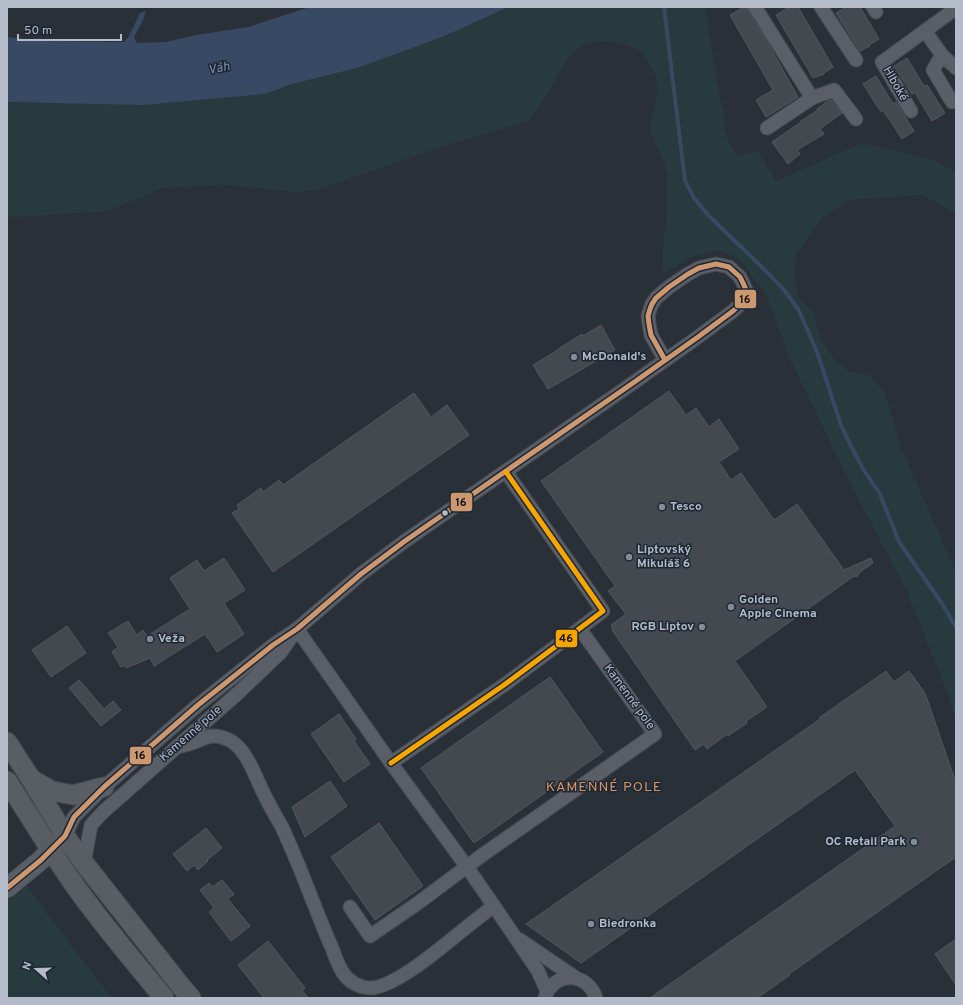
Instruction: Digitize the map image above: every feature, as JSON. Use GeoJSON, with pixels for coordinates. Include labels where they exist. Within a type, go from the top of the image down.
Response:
{"type":"FeatureCollection","features":[{"type":"Feature","properties":{"kind":"main road"},"geometry":{"type":"LineString","coordinates":[[7,742],[65,836],[84,863],[191,998]]}},
{"type":"Feature","properties":{"kind":"main road"},"geometry":{"type":"LineString","coordinates":[[31,779],[52,791],[72,795],[104,787]]}},
{"type":"Feature","properties":{"kind":"main road"},"geometry":{"type":"LineString","coordinates":[[7,781],[50,850],[73,883],[95,913],[164,998]]}},
{"type":"Feature","properties":{"kind":"main road"},"geometry":{"type":"LineString","coordinates":[[7,888],[65,836]]}},
{"type":"Feature","properties":{"kind":"main road"},"geometry":{"type":"LineString","coordinates":[[24,874],[48,872],[73,883]]}},
{"type":"Feature","properties":{"kind":"street"},"geometry":{"type":"LineString","coordinates":[[756,7],[812,98]]}},
{"type":"Feature","properties":{"kind":"street"},"geometry":{"type":"LineString","coordinates":[[821,7],[856,60]]}},
{"type":"Feature","properties":{"kind":"street","name":"Hlboké"},"geometry":{"type":"LineString","coordinates":[[911,111],[882,62],[926,31],[952,10]]}},
{"type":"Feature","properties":{"kind":"street"},"geometry":{"type":"LineString","coordinates":[[926,31],[942,55],[956,68]]}},
{"type":"Feature","properties":{"kind":"street"},"geometry":{"type":"LineString","coordinates":[[942,55],[933,70],[952,102]]}},
{"type":"Feature","properties":{"kind":"street"},"geometry":{"type":"LineString","coordinates":[[767,128],[812,98],[834,90],[856,119]]}},
{"type":"Feature","properties":{"kind":"street","name":"Kamenné pole"},"geometry":{"type":"LineString","coordinates":[[65,836],[74,817],[104,787],[198,705],[273,645],[297,629],[386,555],[506,472],[665,360],[733,311],[746,298],[746,290],[743,283],[729,266],[716,264],[699,268],[688,274],[656,298],[652,304],[648,316],[649,324],[651,335],[665,360]]}},
{"type":"Feature","properties":{"kind":"street"},"geometry":{"type":"LineString","coordinates":[[391,763],[504,685],[603,611],[506,472]]}},
{"type":"Feature","properties":{"kind":"street"},"geometry":{"type":"LineString","coordinates":[[297,629],[494,906],[538,971],[546,995]]}},
{"type":"Feature","properties":{"kind":"street","name":"Kamenné pole"},"geometry":{"type":"LineString","coordinates":[[91,825],[114,802],[237,694],[281,652],[297,629]]}},
{"type":"Feature","properties":{"kind":"street","name":"Kamenné pole"},"geometry":{"type":"LineString","coordinates":[[350,907],[370,936],[655,734],[580,629]]}},
{"type":"Feature","properties":{"kind":"street"},"geometry":{"type":"LineString","coordinates":[[177,747],[191,744],[208,736],[213,736],[225,738],[234,742],[245,755],[271,809],[281,826],[340,967],[348,979],[358,986],[372,988],[392,982],[415,967],[494,906]]}},
{"type":"Feature","properties":{"kind":"street"},"geometry":{"type":"LineString","coordinates":[[65,836],[91,825]]}},
{"type":"Feature","properties":{"kind":"street"},"geometry":{"type":"LineString","coordinates":[[84,863],[91,825]]}},
{"type":"Feature","properties":{"kind":"street"},"geometry":{"type":"LineString","coordinates":[[514,936],[576,978],[583,981],[591,988],[596,998]]}},
{"type":"Feature","properties":{"kind":"street"},"geometry":{"type":"LineString","coordinates":[[546,995],[554,982],[565,978],[576,978]]}},
{"type":"Feature","properties":{"kind":"green space"},"geometry":{"type":"Polygon","coordinates":[[[507,7],[705,7],[727,138],[738,156],[757,150],[776,181],[862,143],[934,160],[956,172],[956,214],[923,195],[849,200],[823,217],[797,253],[794,274],[799,299],[814,313],[819,337],[835,360],[848,371],[869,375],[885,393],[902,450],[956,572],[956,718],[906,589],[852,487],[788,355],[767,296],[739,259],[718,250],[690,258],[663,274],[662,255],[667,212],[667,177],[664,161],[657,148],[650,129],[658,89],[655,74],[640,51],[622,43],[602,41],[585,44],[573,52],[562,68],[551,89],[529,121],[447,145],[317,190],[296,192],[228,185],[163,188],[105,212],[7,218],[7,102],[20,103],[265,94],[292,84],[357,68],[399,53],[447,35],[507,7]]]}},
{"type":"Feature","properties":{"kind":"green space"},"geometry":{"type":"Polygon","coordinates":[[[27,886],[112,998],[7,998],[7,901],[27,886]]]}},
{"type":"Feature","properties":{"kind":"water","name":"Váh"},"geometry":{"type":"Polygon","coordinates":[[[310,7],[507,7],[447,35],[399,53],[357,68],[292,84],[265,94],[143,105],[7,102],[7,37],[42,41],[124,42],[129,36],[140,13],[146,11],[134,37],[137,43],[166,42],[196,35],[248,27],[310,7]]]}},
{"type":"Feature","properties":{"kind":"building"},"geometry":{"type":"Polygon","coordinates":[[[744,7],[747,7],[798,97],[766,117],[756,100],[773,90],[730,15],[744,7]]]}},
{"type":"Feature","properties":{"kind":"building"},"geometry":{"type":"Polygon","coordinates":[[[789,7],[798,7],[833,67],[824,74],[813,78],[776,15],[789,7]]]}},
{"type":"Feature","properties":{"kind":"building"},"geometry":{"type":"Polygon","coordinates":[[[846,7],[860,7],[879,39],[860,51],[836,13],[846,7]]]}},
{"type":"Feature","properties":{"kind":"building"},"geometry":{"type":"Polygon","coordinates":[[[907,58],[924,86],[927,85],[945,113],[932,121],[915,93],[912,94],[894,66],[907,58]]]}},
{"type":"Feature","properties":{"kind":"building"},"geometry":{"type":"Polygon","coordinates":[[[876,76],[893,104],[896,102],[914,131],[902,139],[883,110],[881,112],[863,84],[876,76]]]}},
{"type":"Feature","properties":{"kind":"building"},"geometry":{"type":"Polygon","coordinates":[[[831,100],[842,113],[820,129],[824,134],[797,150],[800,154],[788,164],[772,142],[818,110],[817,109],[831,100]]]}},
{"type":"Feature","properties":{"kind":"building","name":"McDonald's"},"geometry":{"type":"Polygon","coordinates":[[[601,325],[615,350],[548,389],[533,365],[582,334],[583,336],[601,325]]]}},
{"type":"Feature","properties":{"kind":"building"},"geometry":{"type":"Polygon","coordinates":[[[669,391],[686,415],[696,408],[709,427],[719,419],[739,449],[719,462],[731,480],[741,473],[774,520],[797,504],[844,570],[871,558],[873,563],[860,572],[857,577],[854,576],[735,661],[767,707],[746,721],[747,723],[728,736],[727,734],[707,749],[704,744],[695,750],[612,630],[611,625],[626,614],[608,591],[615,586],[541,481],[669,391]]]}},
{"type":"Feature","properties":{"kind":"building"},"geometry":{"type":"Polygon","coordinates":[[[414,393],[431,417],[447,405],[469,435],[273,572],[232,513],[239,509],[237,505],[261,488],[263,492],[279,480],[283,485],[414,393]]]}},
{"type":"Feature","properties":{"kind":"building"},"geometry":{"type":"Polygon","coordinates":[[[224,558],[245,590],[224,603],[244,634],[217,652],[205,634],[154,666],[150,658],[126,668],[125,665],[121,667],[112,652],[118,647],[108,633],[128,621],[137,635],[143,630],[147,636],[190,609],[170,578],[197,560],[204,571],[224,558]]]}},
{"type":"Feature","properties":{"kind":"building"},"geometry":{"type":"Polygon","coordinates":[[[67,626],[86,653],[51,677],[32,650],[67,626]]]}},
{"type":"Feature","properties":{"kind":"building"},"geometry":{"type":"Polygon","coordinates":[[[886,671],[894,682],[909,671],[925,693],[956,783],[956,857],[789,974],[790,975],[757,998],[650,998],[895,826],[855,770],[581,963],[526,924],[820,719],[819,718],[886,671]]]}},
{"type":"Feature","properties":{"kind":"building"},"geometry":{"type":"Polygon","coordinates":[[[550,677],[603,752],[474,843],[421,768],[550,677]]]}},
{"type":"Feature","properties":{"kind":"building"},"geometry":{"type":"Polygon","coordinates":[[[79,680],[104,709],[113,701],[121,710],[101,726],[69,688],[79,680]]]}},
{"type":"Feature","properties":{"kind":"building"},"geometry":{"type":"Polygon","coordinates":[[[339,714],[356,739],[354,741],[370,764],[344,782],[311,734],[339,714]]]}},
{"type":"Feature","properties":{"kind":"building"},"geometry":{"type":"Polygon","coordinates":[[[330,781],[347,806],[305,837],[292,807],[330,781]]]}},
{"type":"Feature","properties":{"kind":"building"},"geometry":{"type":"Polygon","coordinates":[[[379,823],[423,886],[375,920],[331,857],[379,823]]]}},
{"type":"Feature","properties":{"kind":"building"},"geometry":{"type":"Polygon","coordinates":[[[206,828],[222,848],[207,860],[208,861],[198,870],[194,865],[187,871],[173,854],[206,828]]]}},
{"type":"Feature","properties":{"kind":"building"},"geometry":{"type":"Polygon","coordinates":[[[222,880],[234,894],[228,899],[250,926],[231,941],[209,912],[214,908],[200,890],[209,883],[212,887],[222,880]]]}},
{"type":"Feature","properties":{"kind":"building"},"geometry":{"type":"Polygon","coordinates":[[[956,939],[956,985],[935,954],[956,939]]]}},
{"type":"Feature","properties":{"kind":"building"},"geometry":{"type":"Polygon","coordinates":[[[268,941],[305,988],[302,990],[308,998],[264,998],[238,965],[268,941]]]}},
{"type":"Feature","properties":{"kind":"waterway"},"geometry":{"type":"LineString","coordinates":[[664,7],[685,181],[694,198],[709,216],[768,273],[784,290],[798,309],[817,352],[841,425],[848,440],[863,469],[880,494],[899,542],[941,602],[956,627]]}},
{"type":"Feature","properties":{"kind":"transit line","name":"16"},"geometry":{"type":"LineString","coordinates":[[7,888],[41,860],[65,836],[74,817],[104,787],[198,705],[273,645],[297,629],[361,574],[405,541],[633,383],[698,337],[733,311],[746,298],[746,290],[740,277],[729,267],[716,264],[699,268],[669,287],[656,298],[652,304],[648,316],[649,324],[651,335],[665,360]]}},
{"type":"Feature","properties":{"kind":"transit line","name":"46"},"geometry":{"type":"LineString","coordinates":[[391,763],[504,685],[603,611],[506,472]]}},
{"type":"Feature","properties":{"kind":"place","name":"McDonald's"},"geometry":{"type":"Point","coordinates":[574,357]}},
{"type":"Feature","properties":{"kind":"place","name":"Tesco"},"geometry":{"type":"Point","coordinates":[662,507]}},
{"type":"Feature","properties":{"kind":"place","name":"Liptovský Mikuláš 6"},"geometry":{"type":"Point","coordinates":[629,557]}},
{"type":"Feature","properties":{"kind":"place","name":"Golden Apple Cinema"},"geometry":{"type":"Point","coordinates":[731,607]}},
{"type":"Feature","properties":{"kind":"place","name":"RGB Liptov"},"geometry":{"type":"Point","coordinates":[702,627]}},
{"type":"Feature","properties":{"kind":"place","name":"Veža"},"geometry":{"type":"Point","coordinates":[150,639]}},
{"type":"Feature","properties":{"kind":"place","name":"OC Retail Park"},"geometry":{"type":"Point","coordinates":[914,842]}},
{"type":"Feature","properties":{"kind":"place","name":"Biedronka"},"geometry":{"type":"Point","coordinates":[591,924]}},
{"type":"Feature","properties":{"kind":"district","name":"KAMENNÉ POLE"},"geometry":{"type":"Point","coordinates":[604,787]}}]}
